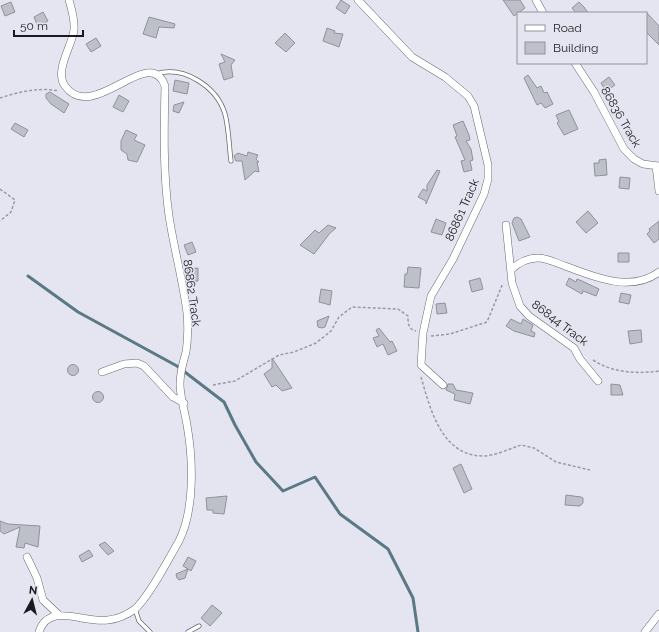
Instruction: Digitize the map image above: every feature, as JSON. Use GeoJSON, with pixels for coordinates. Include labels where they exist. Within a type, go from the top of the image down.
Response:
{"type":"FeatureCollection","features":[{"type":"Feature","properties":{"kind":"street"},"geometry":{"type":"LineString","coordinates":[[69,0],[74,22],[74,32],[61,76],[64,85],[73,94],[83,97],[96,96],[139,75],[149,73],[156,74]]}},
{"type":"Feature","properties":{"kind":"street","name":"86861 Track"},"geometry":{"type":"LineString","coordinates":[[358,0],[412,57],[451,81],[468,96],[474,106],[488,164],[488,179],[484,194],[453,259],[431,296],[423,332],[422,365]]}},
{"type":"Feature","properties":{"kind":"street"},"geometry":{"type":"LineString","coordinates":[[536,0],[542,12]]}},
{"type":"Feature","properties":{"kind":"street","name":"86836 Track"},"geometry":{"type":"LineString","coordinates":[[576,64],[594,92],[624,149],[634,159],[643,164],[658,166]]}},
{"type":"Feature","properties":{"kind":"street","name":"86862 Track"},"geometry":{"type":"LineString","coordinates":[[135,609],[158,575],[179,539],[185,524],[192,456],[180,385],[186,350],[187,313],[172,234],[166,186],[164,156],[165,86],[162,79],[156,74]]}},
{"type":"Feature","properties":{"kind":"street"},"geometry":{"type":"LineString","coordinates":[[658,166],[659,191]]}},
{"type":"Feature","properties":{"kind":"street","name":"86844 Track"},"geometry":{"type":"LineString","coordinates":[[506,225],[514,292],[523,311],[574,348],[580,359],[598,381]]}},
{"type":"Feature","properties":{"kind":"street"},"geometry":{"type":"LineString","coordinates":[[511,270],[522,262],[538,258],[546,259],[593,276],[621,282],[641,280],[659,272]]}},
{"type":"Feature","properties":{"kind":"street"},"geometry":{"type":"LineString","coordinates":[[102,372],[131,362],[137,363],[144,366],[173,398],[184,404]]}},
{"type":"Feature","properties":{"kind":"street"},"geometry":{"type":"LineString","coordinates":[[422,365],[443,385]]}},
{"type":"Feature","properties":{"kind":"street"},"geometry":{"type":"LineString","coordinates":[[26,557],[37,578],[43,600],[59,615]]}},
{"type":"Feature","properties":{"kind":"street"},"geometry":{"type":"LineString","coordinates":[[39,632],[43,622],[50,616],[59,615],[106,620],[120,617],[135,609]]}},
{"type":"Feature","properties":{"kind":"street"},"geometry":{"type":"LineString","coordinates":[[645,632],[659,614]]}},
{"type":"Feature","properties":{"kind":"lane"},"geometry":{"type":"LineString","coordinates":[[156,74],[170,71],[188,75],[213,92],[225,114],[231,161]]}},
{"type":"Feature","properties":{"kind":"lane"},"geometry":{"type":"LineString","coordinates":[[135,609],[139,621],[150,632]]}},
{"type":"Feature","properties":{"kind":"lane"},"geometry":{"type":"LineString","coordinates":[[188,632],[199,626]]}},
{"type":"Feature","properties":{"kind":"path"},"geometry":{"type":"LineString","coordinates":[[0,98],[28,91],[51,89],[73,94]]}},
{"type":"Feature","properties":{"kind":"path"},"geometry":{"type":"LineString","coordinates":[[0,189],[15,200],[11,212],[0,221]]}},
{"type":"Feature","properties":{"kind":"path"},"geometry":{"type":"LineString","coordinates":[[214,385],[235,381],[279,355],[294,352],[316,343],[331,331],[339,317],[352,307],[398,309],[408,316],[409,327],[412,330],[423,332],[431,336],[450,334],[487,322],[505,278]]}},
{"type":"Feature","properties":{"kind":"path","name":"86844 Track"},"geometry":{"type":"LineString","coordinates":[[592,360],[609,369],[633,373],[659,371]]}},
{"type":"Feature","properties":{"kind":"path"},"geometry":{"type":"LineString","coordinates":[[422,365],[421,376],[432,413],[449,442],[459,450],[482,456],[521,445],[527,445],[556,462],[590,470]]}},
{"type":"Feature","properties":{"kind":"building"},"geometry":{"type":"Polygon","coordinates":[[[341,0],[350,6],[345,14],[336,8],[341,0]]]}},
{"type":"Feature","properties":{"kind":"building"},"geometry":{"type":"Polygon","coordinates":[[[503,0],[520,0],[525,8],[517,12],[514,16],[503,0]]]}},
{"type":"Feature","properties":{"kind":"building"},"geometry":{"type":"Polygon","coordinates":[[[11,2],[15,12],[5,16],[1,6],[11,2]]]}},
{"type":"Feature","properties":{"kind":"building"},"geometry":{"type":"Polygon","coordinates":[[[579,2],[587,12],[575,12],[572,8],[579,2]]]}},
{"type":"Feature","properties":{"kind":"building"},"geometry":{"type":"Polygon","coordinates":[[[43,12],[48,21],[38,27],[34,17],[43,12]]]}},
{"type":"Feature","properties":{"kind":"building"},"geometry":{"type":"Polygon","coordinates":[[[647,13],[659,26],[659,45],[647,33],[647,13]]]}},
{"type":"Feature","properties":{"kind":"building"},"geometry":{"type":"Polygon","coordinates":[[[149,17],[175,24],[174,28],[159,27],[156,38],[143,34],[149,17]]]}},
{"type":"Feature","properties":{"kind":"building"},"geometry":{"type":"Polygon","coordinates":[[[327,28],[335,31],[334,33],[343,34],[339,47],[323,41],[327,28]]]}},
{"type":"Feature","properties":{"kind":"building"},"geometry":{"type":"Polygon","coordinates":[[[285,33],[295,43],[286,52],[275,43],[285,33]]]}},
{"type":"Feature","properties":{"kind":"building"},"geometry":{"type":"Polygon","coordinates":[[[96,38],[101,46],[91,52],[86,44],[96,38]]]}},
{"type":"Feature","properties":{"kind":"building"},"geometry":{"type":"Polygon","coordinates":[[[221,54],[235,60],[231,65],[233,77],[224,80],[219,64],[225,62],[221,54]]]}},
{"type":"Feature","properties":{"kind":"building"},"geometry":{"type":"Polygon","coordinates":[[[528,75],[537,88],[541,86],[544,93],[547,92],[553,104],[545,108],[541,103],[537,105],[524,78],[528,75]]]}},
{"type":"Feature","properties":{"kind":"building"},"geometry":{"type":"Polygon","coordinates":[[[609,77],[615,85],[606,91],[601,83],[609,77]]]}},
{"type":"Feature","properties":{"kind":"building"},"geometry":{"type":"Polygon","coordinates":[[[175,80],[189,83],[187,94],[173,91],[175,80]]]}},
{"type":"Feature","properties":{"kind":"building"},"geometry":{"type":"Polygon","coordinates":[[[50,92],[69,104],[64,113],[51,104],[46,98],[46,94],[50,92]]]}},
{"type":"Feature","properties":{"kind":"building"},"geometry":{"type":"Polygon","coordinates":[[[119,95],[129,101],[123,112],[113,107],[119,95]]]}},
{"type":"Feature","properties":{"kind":"building"},"geometry":{"type":"Polygon","coordinates":[[[184,102],[179,113],[173,111],[174,105],[184,102]]]}},
{"type":"Feature","properties":{"kind":"building"},"geometry":{"type":"Polygon","coordinates":[[[569,110],[578,129],[564,135],[557,123],[559,122],[556,115],[569,110]]]}},
{"type":"Feature","properties":{"kind":"building"},"geometry":{"type":"Polygon","coordinates":[[[463,121],[469,135],[470,140],[466,141],[471,149],[473,160],[470,161],[472,170],[464,172],[461,161],[465,160],[455,137],[457,136],[453,125],[463,121]]]}},
{"type":"Feature","properties":{"kind":"building"},"geometry":{"type":"Polygon","coordinates":[[[15,123],[28,130],[24,137],[11,129],[15,123]]]}},
{"type":"Feature","properties":{"kind":"building"},"geometry":{"type":"Polygon","coordinates":[[[126,130],[137,135],[134,140],[145,145],[137,162],[128,160],[127,154],[121,150],[121,141],[126,130]]]}},
{"type":"Feature","properties":{"kind":"building"},"geometry":{"type":"Polygon","coordinates":[[[248,152],[258,155],[256,159],[259,162],[257,162],[259,172],[255,171],[245,180],[242,161],[236,161],[234,156],[238,153],[247,156],[248,152]]]}},
{"type":"Feature","properties":{"kind":"building"},"geometry":{"type":"Polygon","coordinates":[[[606,159],[607,175],[595,176],[594,163],[599,163],[599,160],[606,159]]]}},
{"type":"Feature","properties":{"kind":"building"},"geometry":{"type":"Polygon","coordinates":[[[437,170],[440,171],[426,204],[426,201],[418,197],[423,189],[427,191],[427,185],[437,170]]]}},
{"type":"Feature","properties":{"kind":"building"},"geometry":{"type":"Polygon","coordinates":[[[620,177],[630,178],[629,189],[619,188],[620,177]]]}},
{"type":"Feature","properties":{"kind":"building"},"geometry":{"type":"Polygon","coordinates":[[[588,211],[598,223],[586,233],[576,222],[588,211]]]}},
{"type":"Feature","properties":{"kind":"building"},"geometry":{"type":"Polygon","coordinates":[[[517,217],[521,219],[530,237],[519,241],[512,223],[514,218],[517,217]]]}},
{"type":"Feature","properties":{"kind":"building"},"geometry":{"type":"Polygon","coordinates":[[[436,219],[446,223],[442,235],[431,232],[436,219]]]}},
{"type":"Feature","properties":{"kind":"building"},"geometry":{"type":"Polygon","coordinates":[[[659,221],[659,239],[654,243],[647,234],[650,231],[649,229],[659,221]]]}},
{"type":"Feature","properties":{"kind":"building"},"geometry":{"type":"Polygon","coordinates":[[[328,225],[336,228],[330,233],[314,254],[300,245],[315,230],[319,233],[328,225]]]}},
{"type":"Feature","properties":{"kind":"building"},"geometry":{"type":"Polygon","coordinates":[[[192,242],[196,252],[188,255],[184,245],[192,242]]]}},
{"type":"Feature","properties":{"kind":"building"},"geometry":{"type":"Polygon","coordinates":[[[618,253],[629,253],[629,262],[618,262],[618,253]]]}},
{"type":"Feature","properties":{"kind":"building"},"geometry":{"type":"Polygon","coordinates":[[[408,267],[421,268],[419,288],[404,287],[405,274],[407,274],[408,267]]]}},
{"type":"Feature","properties":{"kind":"building"},"geometry":{"type":"Polygon","coordinates":[[[198,268],[198,281],[189,282],[187,269],[198,268]]]}},
{"type":"Feature","properties":{"kind":"building"},"geometry":{"type":"Polygon","coordinates":[[[480,278],[483,289],[472,292],[469,281],[480,278]]]}},
{"type":"Feature","properties":{"kind":"building"},"geometry":{"type":"Polygon","coordinates":[[[569,278],[576,282],[577,279],[599,289],[596,296],[583,291],[582,294],[566,285],[569,278]]]}},
{"type":"Feature","properties":{"kind":"building"},"geometry":{"type":"Polygon","coordinates":[[[321,289],[332,291],[330,305],[319,302],[321,289]]]}},
{"type":"Feature","properties":{"kind":"building"},"geometry":{"type":"Polygon","coordinates":[[[621,293],[631,295],[629,304],[619,302],[621,293]]]}},
{"type":"Feature","properties":{"kind":"building"},"geometry":{"type":"Polygon","coordinates":[[[445,303],[447,313],[437,314],[436,304],[445,303]]]}},
{"type":"Feature","properties":{"kind":"building"},"geometry":{"type":"Polygon","coordinates":[[[329,316],[325,327],[318,327],[317,321],[329,316]]]}},
{"type":"Feature","properties":{"kind":"building"},"geometry":{"type":"Polygon","coordinates":[[[511,319],[521,324],[523,319],[533,325],[531,331],[535,333],[534,337],[514,331],[506,326],[511,319]]]}},
{"type":"Feature","properties":{"kind":"building"},"geometry":{"type":"Polygon","coordinates":[[[379,328],[390,342],[392,341],[397,351],[388,355],[383,344],[377,347],[373,338],[379,336],[376,330],[379,328]]]}},
{"type":"Feature","properties":{"kind":"building"},"geometry":{"type":"Polygon","coordinates":[[[641,330],[642,342],[630,344],[628,331],[641,330]]]}},
{"type":"Feature","properties":{"kind":"building"},"geometry":{"type":"Polygon","coordinates":[[[272,358],[292,388],[282,391],[276,385],[272,387],[264,374],[272,368],[272,358]]]}},
{"type":"Feature","properties":{"kind":"building"},"geometry":{"type":"Polygon","coordinates":[[[71,365],[75,365],[77,366],[77,374],[71,375],[68,372],[68,368],[71,365]]]}},
{"type":"Feature","properties":{"kind":"building"},"geometry":{"type":"Polygon","coordinates":[[[448,384],[453,384],[456,390],[473,393],[470,404],[454,400],[455,394],[446,390],[448,384]]]}},
{"type":"Feature","properties":{"kind":"building"},"geometry":{"type":"Polygon","coordinates":[[[611,384],[620,385],[623,395],[611,395],[611,384]]]}},
{"type":"Feature","properties":{"kind":"building"},"geometry":{"type":"Polygon","coordinates":[[[96,392],[100,392],[102,393],[102,401],[96,402],[93,399],[93,395],[96,392]]]}},
{"type":"Feature","properties":{"kind":"building"},"geometry":{"type":"Polygon","coordinates":[[[461,464],[472,489],[464,493],[453,468],[461,464]]]}},
{"type":"Feature","properties":{"kind":"building"},"geometry":{"type":"Polygon","coordinates":[[[566,495],[581,497],[583,498],[583,503],[580,506],[565,505],[566,495]]]}},
{"type":"Feature","properties":{"kind":"building"},"geometry":{"type":"Polygon","coordinates":[[[227,496],[224,514],[213,513],[213,510],[207,510],[206,498],[227,496]]]}},
{"type":"Feature","properties":{"kind":"building"},"geometry":{"type":"Polygon","coordinates":[[[0,521],[8,524],[40,526],[38,547],[25,543],[24,548],[16,547],[20,527],[4,534],[0,531],[0,521]]]}},
{"type":"Feature","properties":{"kind":"building"},"geometry":{"type":"Polygon","coordinates":[[[105,542],[114,551],[108,555],[99,545],[105,542]]]}},
{"type":"Feature","properties":{"kind":"building"},"geometry":{"type":"Polygon","coordinates":[[[89,550],[93,556],[82,562],[79,556],[89,550]]]}},
{"type":"Feature","properties":{"kind":"building"},"geometry":{"type":"Polygon","coordinates":[[[188,557],[196,561],[191,571],[183,566],[188,557]]]}},
{"type":"Feature","properties":{"kind":"building"},"geometry":{"type":"Polygon","coordinates":[[[188,569],[185,578],[179,580],[177,578],[176,574],[188,569]]]}},
{"type":"Feature","properties":{"kind":"building"},"geometry":{"type":"Polygon","coordinates":[[[212,605],[222,613],[210,626],[201,618],[212,605]]]}},
{"type":"Feature","properties":{"kind":"waterway"},"geometry":{"type":"LineString","coordinates":[[28,276],[78,312],[177,366],[224,402],[256,462],[283,491],[315,477],[340,514],[388,549],[413,598],[418,632]]}}]}
